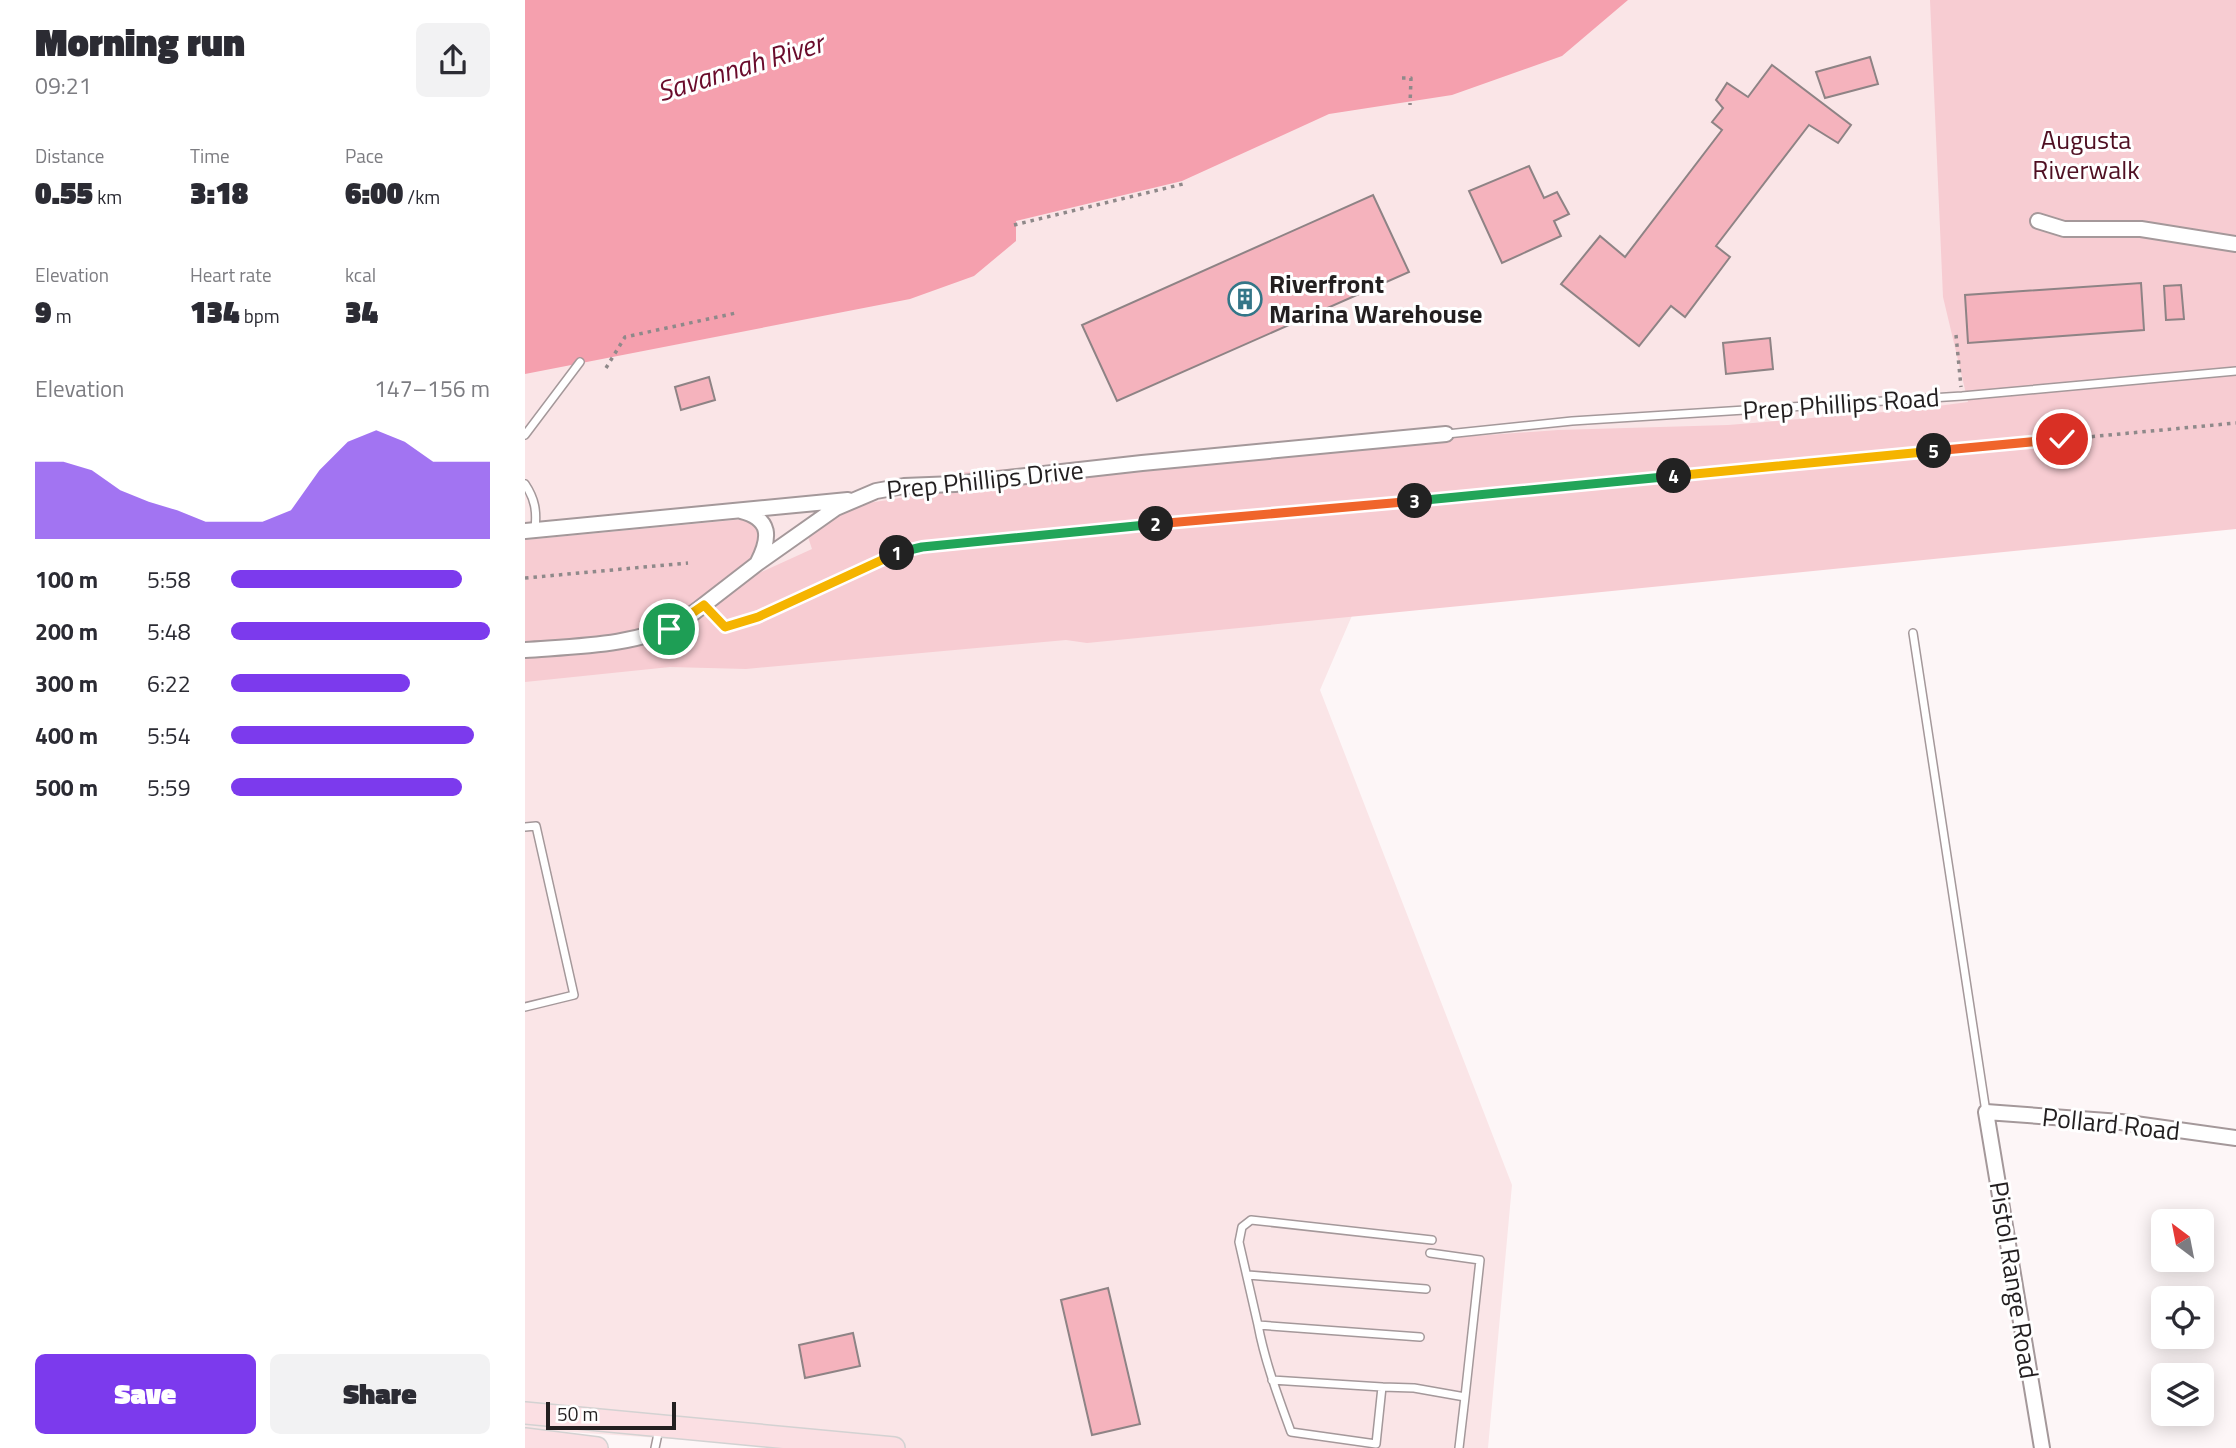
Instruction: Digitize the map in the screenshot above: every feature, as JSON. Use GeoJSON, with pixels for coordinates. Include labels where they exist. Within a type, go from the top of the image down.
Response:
{"type":"FeatureCollection","features":[{"type":"Feature","properties":{"kind":"main road"},"geometry":{"type":"LineString","coordinates":[[525,1413],[894,1448]]}},
{"type":"Feature","properties":{"kind":"main road"},"geometry":{"type":"LineString","coordinates":[[525,1439],[597,1448]]}},
{"type":"Feature","properties":{"kind":"street"},"geometry":{"type":"LineString","coordinates":[[2038,221],[2064,229],[2141,229],[2236,244]]}},
{"type":"Feature","properties":{"kind":"street","name":"Prep Phillips Drive"},"geometry":{"type":"LineString","coordinates":[[525,650],[635,638],[669,629],[836,508],[876,491],[904,486],[955,484],[1446,434]]}},
{"type":"Feature","properties":{"kind":"street"},"geometry":{"type":"LineString","coordinates":[[530,531],[852,500]]}},
{"type":"Feature","properties":{"kind":"street"},"geometry":{"type":"LineString","coordinates":[[733,510],[756,517],[765,527],[768,536],[758,563]]}},
{"type":"Feature","properties":{"kind":"street","name":"Pollard Road"},"geometry":{"type":"LineString","coordinates":[[1986,1112],[2121,1122],[2236,1138]]}},
{"type":"Feature","properties":{"kind":"street","name":"Pistol Range Road"},"geometry":{"type":"LineString","coordinates":[[1986,1112],[2042,1448]]}},
{"type":"Feature","properties":{"kind":"lane"},"geometry":{"type":"LineString","coordinates":[[525,435],[580,362]]}},
{"type":"Feature","properties":{"kind":"lane","name":"Prep Phillips Road"},"geometry":{"type":"LineString","coordinates":[[1446,434],[1571,421],[1962,396],[2236,371]]}},
{"type":"Feature","properties":{"kind":"lane"},"geometry":{"type":"LineString","coordinates":[[525,484],[533,497],[537,513],[530,531]]}},
{"type":"Feature","properties":{"kind":"lane"},"geometry":{"type":"LineString","coordinates":[[1913,633],[1986,1112]]}},
{"type":"Feature","properties":{"kind":"lane"},"geometry":{"type":"LineString","coordinates":[[525,827],[536,826],[574,995],[525,1007]]}},
{"type":"Feature","properties":{"kind":"lane"},"geometry":{"type":"LineString","coordinates":[[1382,1387],[1376,1444],[1291,1432],[1265,1360],[1239,1242],[1242,1227],[1251,1220],[1432,1240]]}},
{"type":"Feature","properties":{"kind":"lane"},"geometry":{"type":"LineString","coordinates":[[1430,1253],[1480,1260],[1459,1448]]}},
{"type":"Feature","properties":{"kind":"lane"},"geometry":{"type":"LineString","coordinates":[[1248,1275],[1426,1289]]}},
{"type":"Feature","properties":{"kind":"lane"},"geometry":{"type":"LineString","coordinates":[[1258,1325],[1420,1337]]}},
{"type":"Feature","properties":{"kind":"lane"},"geometry":{"type":"LineString","coordinates":[[1272,1380],[1414,1388],[1465,1397]]}},
{"type":"Feature","properties":{"kind":"lane"},"geometry":{"type":"LineString","coordinates":[[655,1448],[660,1425]]}},
{"type":"Feature","properties":{"kind":"path"},"geometry":{"type":"LineString","coordinates":[[1402,78],[1411,78],[1410,104]]}},
{"type":"Feature","properties":{"kind":"path"},"geometry":{"type":"LineString","coordinates":[[1014,225],[1184,184]]}},
{"type":"Feature","properties":{"kind":"path"},"geometry":{"type":"LineString","coordinates":[[607,368],[625,337],[736,313]]}},
{"type":"Feature","properties":{"kind":"path"},"geometry":{"type":"LineString","coordinates":[[1956,335],[1962,396]]}},
{"type":"Feature","properties":{"kind":"path"},"geometry":{"type":"LineString","coordinates":[[704,605],[725,627],[758,617],[891,554],[922,547],[2236,423]]}},
{"type":"Feature","properties":{"kind":"path"},"geometry":{"type":"LineString","coordinates":[[525,578],[688,563]]}},
{"type":"Feature","properties":{"kind":"shaded area"},"geometry":{"type":"Polygon","coordinates":[[[1274,0],[2236,0],[2236,443],[1357,604],[1320,690],[1512,1185],[1488,1448],[810,1448],[525,1429],[525,267],[1274,0]]]}},
{"type":"Feature","properties":{"kind":"green space","name":"Augusta Riverwalk"},"geometry":{"type":"Polygon","coordinates":[[[1930,0],[2236,0],[2236,529],[1087,643],[1066,640],[746,669],[670,667],[525,682],[525,540],[745,519],[755,527],[760,537],[752,557],[757,574],[812,549],[808,537],[837,517],[868,503],[952,490],[951,473],[1558,430],[1728,425],[1908,410],[1968,402],[1943,297],[1930,0]]]}},
{"type":"Feature","properties":{"kind":"water","name":"Savannah River"},"geometry":{"type":"Polygon","coordinates":[[[525,0],[1628,0],[1562,56],[1452,95],[1329,114],[1182,181],[1016,221],[1016,241],[974,276],[910,299],[525,374],[525,0]]]}},
{"type":"Feature","properties":{"kind":"building"},"geometry":{"type":"Polygon","coordinates":[[[1870,57],[1878,84],[1825,98],[1816,72],[1870,57]]]}},
{"type":"Feature","properties":{"kind":"building"},"geometry":{"type":"Polygon","coordinates":[[[1772,65],[1851,125],[1838,143],[1809,125],[1716,246],[1730,257],[1685,317],[1671,306],[1639,346],[1561,284],[1600,236],[1625,257],[1722,130],[1712,122],[1723,108],[1716,100],[1727,83],[1748,97],[1772,65]]]}},
{"type":"Feature","properties":{"kind":"building"},"geometry":{"type":"Polygon","coordinates":[[[1529,166],[1544,198],[1557,192],[1569,214],[1554,221],[1561,236],[1502,263],[1469,191],[1529,166]]]}},
{"type":"Feature","properties":{"kind":"building","name":"Riverfront Marina Warehouse"},"geometry":{"type":"Polygon","coordinates":[[[1373,195],[1409,272],[1117,401],[1082,325],[1373,195]]]}},
{"type":"Feature","properties":{"kind":"building"},"geometry":{"type":"Polygon","coordinates":[[[2141,283],[2144,330],[1968,343],[1965,295],[2141,283]]]}},
{"type":"Feature","properties":{"kind":"building"},"geometry":{"type":"Polygon","coordinates":[[[2181,285],[2184,319],[2166,320],[2164,286],[2181,285]]]}},
{"type":"Feature","properties":{"kind":"building"},"geometry":{"type":"Polygon","coordinates":[[[1770,338],[1773,369],[1726,374],[1723,343],[1770,338]]]}},
{"type":"Feature","properties":{"kind":"building"},"geometry":{"type":"Polygon","coordinates":[[[709,377],[715,400],[681,410],[675,387],[709,377]]]}},
{"type":"Feature","properties":{"kind":"building"},"geometry":{"type":"Polygon","coordinates":[[[1108,1288],[1140,1424],[1092,1435],[1061,1300],[1108,1288]]]}},
{"type":"Feature","properties":{"kind":"building"},"geometry":{"type":"Polygon","coordinates":[[[853,1333],[860,1366],[805,1378],[799,1345],[853,1333]]]}},
{"type":"Feature","properties":{"kind":"place","name":"Riverfront Marina Warehouse"},"geometry":{"type":"Point","coordinates":[1245,299]}},
{"type":"Feature","properties":{"kind":"route"},"geometry":{"type":"LineString","coordinates":[[669,629],[704,605],[725,627],[758,617],[891,554],[922,547],[2062,439]]}}]}
